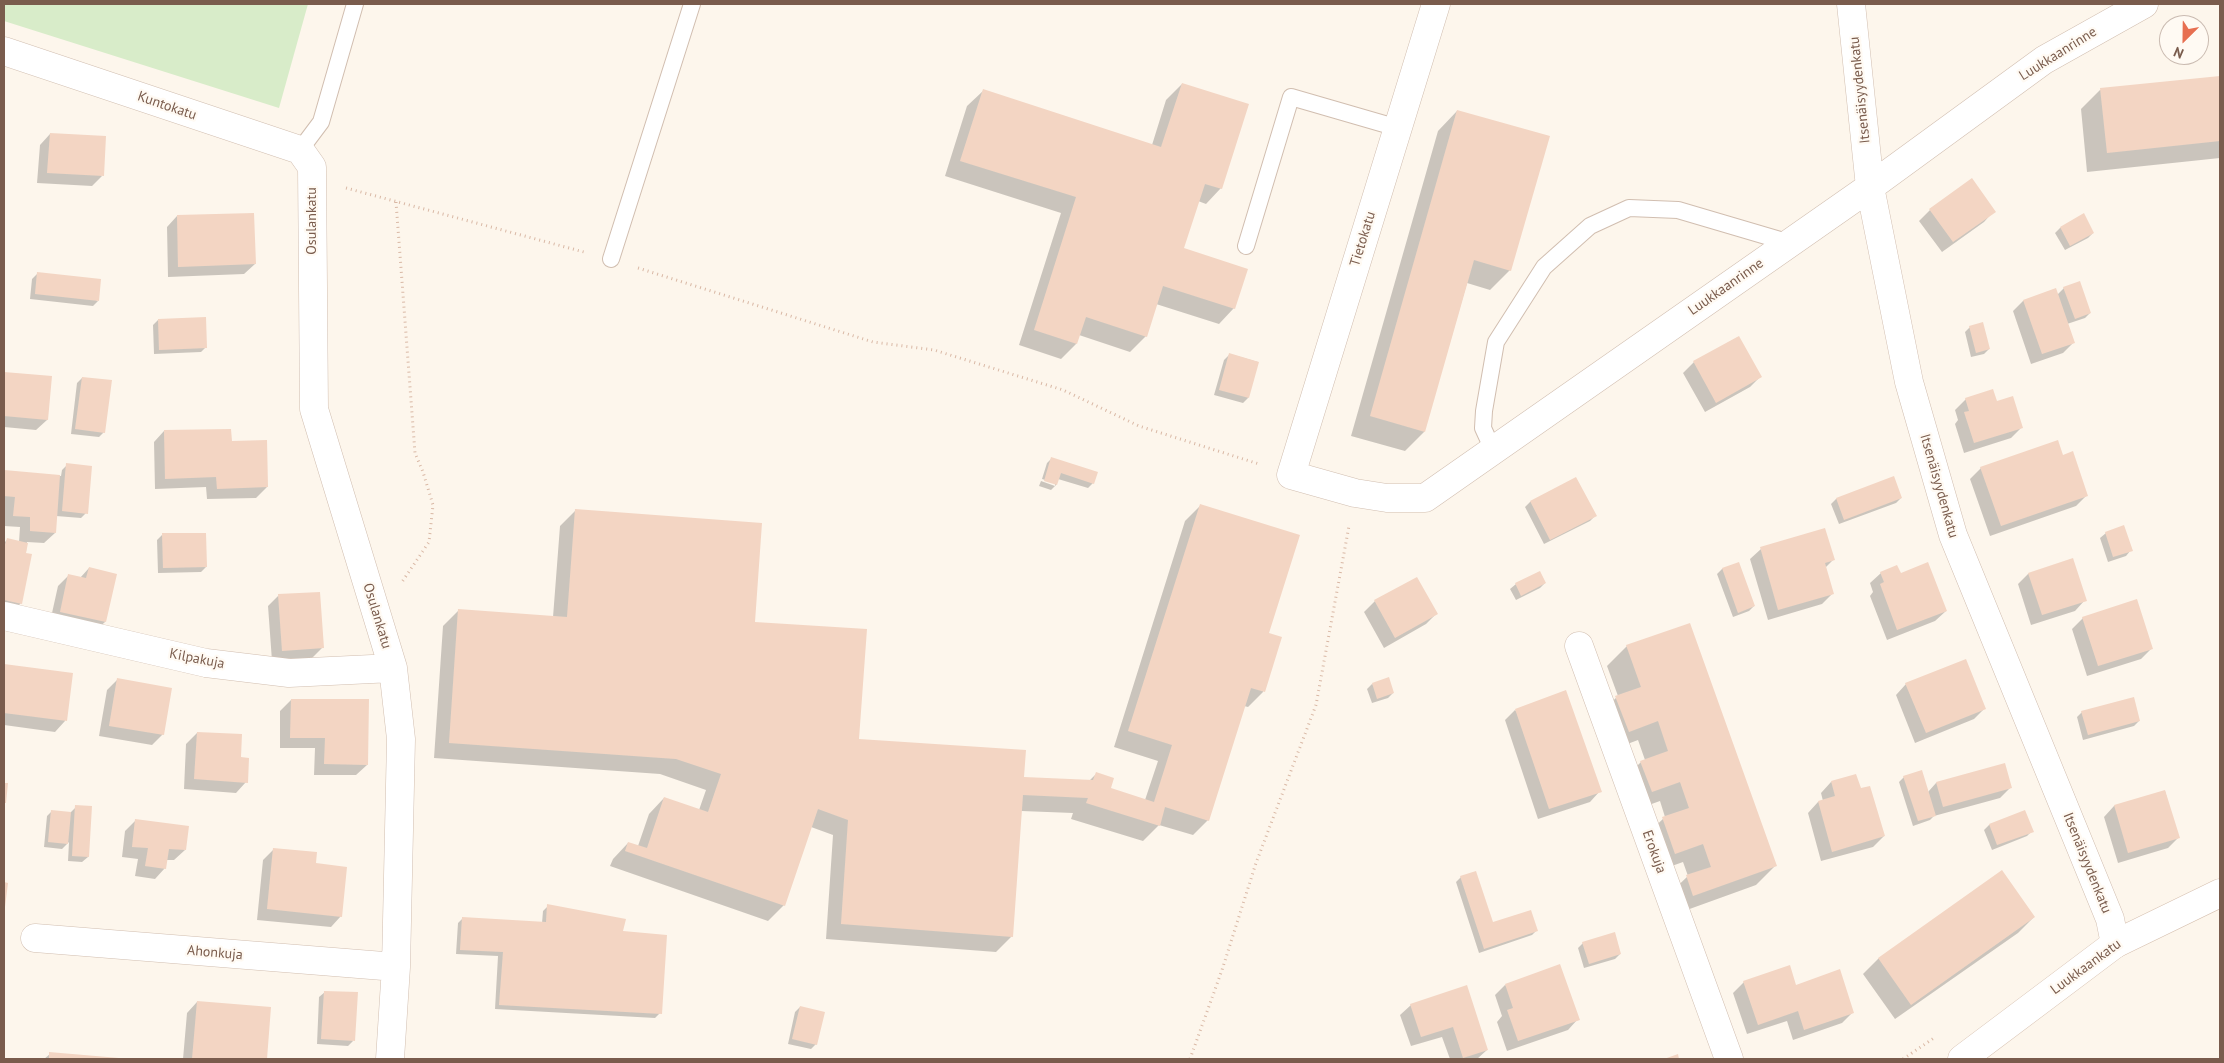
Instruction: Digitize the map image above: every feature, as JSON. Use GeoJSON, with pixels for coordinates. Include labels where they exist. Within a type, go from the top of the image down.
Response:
{"type":"FeatureCollection","features":[{"type":"Feature","properties":{"kind":"street","name":"Tietokatu"},"geometry":{"type":"LineString","coordinates":[[1291,474],[1436,4]]}},
{"type":"Feature","properties":{"kind":"street","name":"Itsenäisyydenkatu"},"geometry":{"type":"LineString","coordinates":[[1851,4],[1870,187],[1909,382],[1953,535],[2106,910],[2116,944]]}},
{"type":"Feature","properties":{"kind":"street","name":"Luukkaanrinne"},"geometry":{"type":"LineString","coordinates":[[1291,474],[1355,494],[1387,498],[1424,498],[1870,187],[2044,60],[2144,4]]}},
{"type":"Feature","properties":{"kind":"street","name":"Kuntokatu"},"geometry":{"type":"LineString","coordinates":[[4,51],[300,150]]}},
{"type":"Feature","properties":{"kind":"street"},"geometry":{"type":"LineString","coordinates":[[300,150],[312,167],[312,180]]}},
{"type":"Feature","properties":{"kind":"street","name":"Osulankatu"},"geometry":{"type":"LineString","coordinates":[[312,180],[314,409],[393,668],[401,739],[396,967],[390,1059]]}},
{"type":"Feature","properties":{"kind":"street","name":"Kilpakuja"},"geometry":{"type":"LineString","coordinates":[[4,616],[206,662],[289,673],[393,668]]}},
{"type":"Feature","properties":{"kind":"street","name":"Erokuja"},"geometry":{"type":"LineString","coordinates":[[1579,646],[1729,1059]]}},
{"type":"Feature","properties":{"kind":"street","name":"Luukkaankatu"},"geometry":{"type":"LineString","coordinates":[[1962,1059],[2116,944],[2220,893]]}},
{"type":"Feature","properties":{"kind":"street","name":"Ahonkuja"},"geometry":{"type":"LineString","coordinates":[[35,938],[396,967]]}},
{"type":"Feature","properties":{"kind":"lane"},"geometry":{"type":"LineString","coordinates":[[300,150],[321,122],[355,4]]}},
{"type":"Feature","properties":{"kind":"lane"},"geometry":{"type":"LineString","coordinates":[[611,259],[692,4]]}},
{"type":"Feature","properties":{"kind":"lane"},"geometry":{"type":"LineString","coordinates":[[1246,246],[1291,97],[1398,128]]}},
{"type":"Feature","properties":{"kind":"lane"},"geometry":{"type":"LineString","coordinates":[[1493,450],[1483,428],[1484,411],[1496,342],[1544,267],[1590,226],[1630,208],[1678,210],[1790,243]]}},
{"type":"Feature","properties":{"kind":"path"},"geometry":{"type":"LineString","coordinates":[[312,180],[611,259],[873,342],[934,350],[1063,390],[1139,426],[1291,474]]}},
{"type":"Feature","properties":{"kind":"path"},"geometry":{"type":"LineString","coordinates":[[396,202],[415,453],[433,505],[429,542],[398,588]]}},
{"type":"Feature","properties":{"kind":"path"},"geometry":{"type":"LineString","coordinates":[[1190,1059],[1222,970],[1256,863],[1316,705],[1355,494]]}},
{"type":"Feature","properties":{"kind":"green space"},"geometry":{"type":"Polygon","coordinates":[[[4,4],[308,4],[279,108],[4,21],[4,4]]]}},
{"type":"Feature","properties":{"kind":"building"},"geometry":{"type":"Polygon","coordinates":[[[2220,76],[2220,141],[2107,153],[2100,88],[2220,76]]]}},
{"type":"Feature","properties":{"kind":"building"},"geometry":{"type":"Polygon","coordinates":[[[1182,83],[1249,104],[1222,189],[1205,184],[1184,248],[1248,269],[1235,309],[1163,286],[1147,337],[1086,317],[1077,344],[1034,330],[1076,197],[960,161],[983,89],[1161,147],[1182,83]]]}},
{"type":"Feature","properties":{"kind":"building"},"geometry":{"type":"Polygon","coordinates":[[[1457,110],[1550,136],[1511,271],[1474,260],[1425,432],[1370,416],[1457,110]]]}},
{"type":"Feature","properties":{"kind":"building"},"geometry":{"type":"Polygon","coordinates":[[[50,133],[106,136],[104,176],[47,173],[50,133]]]}},
{"type":"Feature","properties":{"kind":"building"},"geometry":{"type":"Polygon","coordinates":[[[1972,178],[1996,212],[1953,242],[1929,209],[1972,178]]]}},
{"type":"Feature","properties":{"kind":"building"},"geometry":{"type":"Polygon","coordinates":[[[254,213],[256,264],[178,267],[177,215],[254,213]]]}},
{"type":"Feature","properties":{"kind":"building"},"geometry":{"type":"Polygon","coordinates":[[[2084,213],[2094,233],[2070,246],[2060,227],[2084,213]]]}},
{"type":"Feature","properties":{"kind":"building"},"geometry":{"type":"Polygon","coordinates":[[[37,272],[101,279],[99,301],[35,294],[37,272]]]}},
{"type":"Feature","properties":{"kind":"building"},"geometry":{"type":"Polygon","coordinates":[[[2080,281],[2091,313],[2075,319],[2063,287],[2080,281]]]}},
{"type":"Feature","properties":{"kind":"building"},"geometry":{"type":"Polygon","coordinates":[[[2056,288],[2075,343],[2042,354],[2023,300],[2056,288]]]}},
{"type":"Feature","properties":{"kind":"building"},"geometry":{"type":"Polygon","coordinates":[[[206,317],[207,348],[159,350],[158,319],[206,317]]]}},
{"type":"Feature","properties":{"kind":"building"},"geometry":{"type":"Polygon","coordinates":[[[1983,322],[1990,349],[1976,353],[1969,326],[1983,322]]]}},
{"type":"Feature","properties":{"kind":"building"},"geometry":{"type":"Polygon","coordinates":[[[1739,336],[1762,377],[1716,403],[1693,361],[1739,336]]]}},
{"type":"Feature","properties":{"kind":"building"},"geometry":{"type":"Polygon","coordinates":[[[1229,353],[1259,362],[1249,398],[1219,390],[1229,353]]]}},
{"type":"Feature","properties":{"kind":"building"},"geometry":{"type":"Polygon","coordinates":[[[4,372],[52,376],[48,420],[4,416],[4,372]]]}},
{"type":"Feature","properties":{"kind":"building"},"geometry":{"type":"Polygon","coordinates":[[[82,377],[112,380],[105,433],[75,429],[82,377]]]}},
{"type":"Feature","properties":{"kind":"building"},"geometry":{"type":"Polygon","coordinates":[[[1993,389],[1997,401],[2013,396],[2023,428],[1974,443],[1964,412],[1969,411],[1965,398],[1993,389]]]}},
{"type":"Feature","properties":{"kind":"building"},"geometry":{"type":"Polygon","coordinates":[[[231,429],[232,441],[267,440],[268,487],[217,489],[216,477],[165,479],[164,430],[231,429]]]}},
{"type":"Feature","properties":{"kind":"building"},"geometry":{"type":"Polygon","coordinates":[[[2058,440],[2063,455],[2073,451],[2088,496],[2001,526],[1980,467],[2058,440]]]}},
{"type":"Feature","properties":{"kind":"building"},"geometry":{"type":"Polygon","coordinates":[[[1051,457],[1098,472],[1094,484],[1061,473],[1057,485],[1044,481],[1051,457]]]}},
{"type":"Feature","properties":{"kind":"building"},"geometry":{"type":"Polygon","coordinates":[[[66,463],[92,466],[88,514],[62,511],[66,463]]]}},
{"type":"Feature","properties":{"kind":"building"},"geometry":{"type":"Polygon","coordinates":[[[4,470],[60,475],[56,533],[30,531],[30,517],[13,516],[15,497],[4,496],[4,470]]]}},
{"type":"Feature","properties":{"kind":"building"},"geometry":{"type":"Polygon","coordinates":[[[1894,476],[1902,498],[1844,520],[1836,498],[1894,476]]]}},
{"type":"Feature","properties":{"kind":"building"},"geometry":{"type":"Polygon","coordinates":[[[1576,477],[1597,516],[1550,540],[1530,501],[1576,477]]]}},
{"type":"Feature","properties":{"kind":"building"},"geometry":{"type":"Polygon","coordinates":[[[1200,504],[1300,535],[1269,633],[1282,637],[1265,692],[1251,688],[1209,821],[1165,807],[1160,826],[1086,803],[1088,798],[1023,795],[1013,937],[841,924],[848,820],[818,809],[785,906],[625,851],[628,842],[647,848],[664,797],[708,812],[721,774],[676,759],[449,743],[458,609],[567,617],[575,509],[762,523],[755,622],[867,629],[859,739],[1026,750],[1024,777],[1093,780],[1096,772],[1114,778],[1111,788],[1154,802],[1172,745],[1128,731],[1200,504]]]}},
{"type":"Feature","properties":{"kind":"building"},"geometry":{"type":"Polygon","coordinates":[[[2124,525],[2133,551],[2113,557],[2105,532],[2124,525]]]}},
{"type":"Feature","properties":{"kind":"building"},"geometry":{"type":"Polygon","coordinates":[[[1825,528],[1835,560],[1825,563],[1834,594],[1778,610],[1760,547],[1825,528]]]}},
{"type":"Feature","properties":{"kind":"building"},"geometry":{"type":"Polygon","coordinates":[[[162,533],[206,533],[207,567],[163,568],[162,533]]]}},
{"type":"Feature","properties":{"kind":"building"},"geometry":{"type":"Polygon","coordinates":[[[7,538],[28,543],[26,553],[32,554],[22,604],[4,600],[4,548],[7,538]]]}},
{"type":"Feature","properties":{"kind":"building"},"geometry":{"type":"Polygon","coordinates":[[[2073,558],[2087,601],[2042,615],[2028,573],[2073,558]]]}},
{"type":"Feature","properties":{"kind":"building"},"geometry":{"type":"Polygon","coordinates":[[[1739,562],[1755,606],[1738,613],[1722,568],[1739,562]]]}},
{"type":"Feature","properties":{"kind":"building"},"geometry":{"type":"Polygon","coordinates":[[[1928,562],[1947,611],[1897,630],[1880,584],[1884,582],[1880,572],[1897,565],[1901,573],[1928,562]]]}},
{"type":"Feature","properties":{"kind":"building"},"geometry":{"type":"Polygon","coordinates":[[[89,567],[117,574],[106,622],[60,612],[68,574],[86,578],[89,567]]]}},
{"type":"Feature","properties":{"kind":"building"},"geometry":{"type":"Polygon","coordinates":[[[1540,571],[1546,583],[1521,596],[1515,583],[1540,571]]]}},
{"type":"Feature","properties":{"kind":"building"},"geometry":{"type":"Polygon","coordinates":[[[1417,577],[1438,614],[1395,638],[1374,600],[1417,577]]]}},
{"type":"Feature","properties":{"kind":"building"},"geometry":{"type":"Polygon","coordinates":[[[320,592],[324,648],[282,651],[278,594],[320,592]]]}},
{"type":"Feature","properties":{"kind":"building"},"geometry":{"type":"Polygon","coordinates":[[[2137,599],[2153,649],[2098,666],[2082,617],[2137,599]]]}},
{"type":"Feature","properties":{"kind":"building"},"geometry":{"type":"Polygon","coordinates":[[[1690,623],[1777,866],[1693,896],[1686,875],[1711,867],[1703,844],[1675,854],[1662,817],[1689,808],[1680,782],[1652,792],[1640,761],[1668,751],[1658,721],[1629,732],[1615,696],[1641,687],[1626,645],[1690,623]]]}},
{"type":"Feature","properties":{"kind":"building"},"geometry":{"type":"Polygon","coordinates":[[[1966,659],[1986,709],[1926,733],[1905,683],[1966,659]]]}},
{"type":"Feature","properties":{"kind":"building"},"geometry":{"type":"Polygon","coordinates":[[[4,664],[73,673],[67,721],[4,713],[4,664]]]}},
{"type":"Feature","properties":{"kind":"building"},"geometry":{"type":"Polygon","coordinates":[[[1389,677],[1394,693],[1377,699],[1372,683],[1389,677]]]}},
{"type":"Feature","properties":{"kind":"building"},"geometry":{"type":"Polygon","coordinates":[[[117,678],[172,688],[164,735],[109,726],[117,678]]]}},
{"type":"Feature","properties":{"kind":"building"},"geometry":{"type":"Polygon","coordinates":[[[1566,690],[1602,792],[1549,809],[1515,709],[1566,690]]]}},
{"type":"Feature","properties":{"kind":"building"},"geometry":{"type":"Polygon","coordinates":[[[2134,697],[2140,721],[2088,735],[2081,711],[2134,697]]]}},
{"type":"Feature","properties":{"kind":"building"},"geometry":{"type":"Polygon","coordinates":[[[291,699],[369,699],[368,765],[324,764],[325,738],[290,738],[291,699]]]}},
{"type":"Feature","properties":{"kind":"building"},"geometry":{"type":"Polygon","coordinates":[[[197,732],[242,734],[241,757],[249,758],[248,783],[194,779],[197,732]]]}},
{"type":"Feature","properties":{"kind":"building"},"geometry":{"type":"Polygon","coordinates":[[[2005,763],[2012,788],[1943,807],[1936,782],[2005,763]]]}},
{"type":"Feature","properties":{"kind":"building"},"geometry":{"type":"Polygon","coordinates":[[[1922,770],[1936,816],[1918,821],[1903,776],[1922,770]]]}},
{"type":"Feature","properties":{"kind":"building"},"geometry":{"type":"Polygon","coordinates":[[[1856,774],[1861,788],[1870,786],[1885,836],[1832,852],[1818,801],[1835,796],[1831,781],[1856,774]]]}},
{"type":"Feature","properties":{"kind":"building"},"geometry":{"type":"Polygon","coordinates":[[[4,783],[8,783],[6,803],[4,803],[4,783]]]}},
{"type":"Feature","properties":{"kind":"building"},"geometry":{"type":"Polygon","coordinates":[[[2165,790],[2180,838],[2128,853],[2114,805],[2165,790]]]}},
{"type":"Feature","properties":{"kind":"building"},"geometry":{"type":"Polygon","coordinates":[[[75,805],[92,806],[89,857],[72,856],[75,805]]]}},
{"type":"Feature","properties":{"kind":"building"},"geometry":{"type":"Polygon","coordinates":[[[51,810],[71,812],[68,844],[48,842],[51,810]]]}},
{"type":"Feature","properties":{"kind":"building"},"geometry":{"type":"Polygon","coordinates":[[[2025,810],[2034,832],[1997,845],[1989,824],[2025,810]]]}},
{"type":"Feature","properties":{"kind":"building"},"geometry":{"type":"Polygon","coordinates":[[[135,819],[189,826],[186,850],[169,849],[166,869],[145,866],[148,848],[132,847],[135,819]]]}},
{"type":"Feature","properties":{"kind":"building"},"geometry":{"type":"Polygon","coordinates":[[[273,848],[317,852],[316,863],[347,867],[342,917],[267,909],[273,848]]]}},
{"type":"Feature","properties":{"kind":"building"},"geometry":{"type":"Polygon","coordinates":[[[2002,870],[2035,917],[1911,1005],[1878,958],[2002,870]]]}},
{"type":"Feature","properties":{"kind":"building"},"geometry":{"type":"Polygon","coordinates":[[[1476,871],[1493,922],[1531,910],[1538,931],[1484,949],[1460,876],[1476,871]]]}},
{"type":"Feature","properties":{"kind":"building"},"geometry":{"type":"Polygon","coordinates":[[[4,882],[8,883],[5,907],[4,907],[4,882]]]}},
{"type":"Feature","properties":{"kind":"building"},"geometry":{"type":"Polygon","coordinates":[[[547,904],[626,919],[623,931],[667,935],[662,1014],[499,1005],[503,952],[460,950],[462,917],[546,922],[547,904]]]}},
{"type":"Feature","properties":{"kind":"building"},"geometry":{"type":"Polygon","coordinates":[[[1615,932],[1621,954],[1589,964],[1582,942],[1615,932]]]}},
{"type":"Feature","properties":{"kind":"building"},"geometry":{"type":"Polygon","coordinates":[[[1560,964],[1580,1020],[1518,1041],[1507,1010],[1513,1008],[1505,984],[1560,964]]]}},
{"type":"Feature","properties":{"kind":"building"},"geometry":{"type":"Polygon","coordinates":[[[1790,965],[1796,985],[1840,969],[1854,1013],[1804,1030],[1798,1011],[1758,1025],[1743,981],[1790,965]]]}},
{"type":"Feature","properties":{"kind":"building"},"geometry":{"type":"Polygon","coordinates":[[[1467,985],[1488,1050],[1463,1058],[1453,1027],[1421,1037],[1410,1004],[1467,985]]]}},
{"type":"Feature","properties":{"kind":"building"},"geometry":{"type":"Polygon","coordinates":[[[324,991],[358,992],[355,1041],[321,1039],[324,991]]]}},
{"type":"Feature","properties":{"kind":"building"},"geometry":{"type":"Polygon","coordinates":[[[197,1001],[271,1007],[267,1059],[192,1059],[197,1001]]]}},
{"type":"Feature","properties":{"kind":"building"},"geometry":{"type":"Polygon","coordinates":[[[800,1006],[825,1012],[817,1045],[792,1039],[800,1006]]]}},
{"type":"Feature","properties":{"kind":"building"},"geometry":{"type":"Polygon","coordinates":[[[49,1052],[119,1058],[119,1059],[49,1059],[49,1052]]]}},
{"type":"Feature","properties":{"kind":"building"},"geometry":{"type":"Polygon","coordinates":[[[1678,1054],[1679,1059],[1664,1059],[1678,1054]]]}}]}
